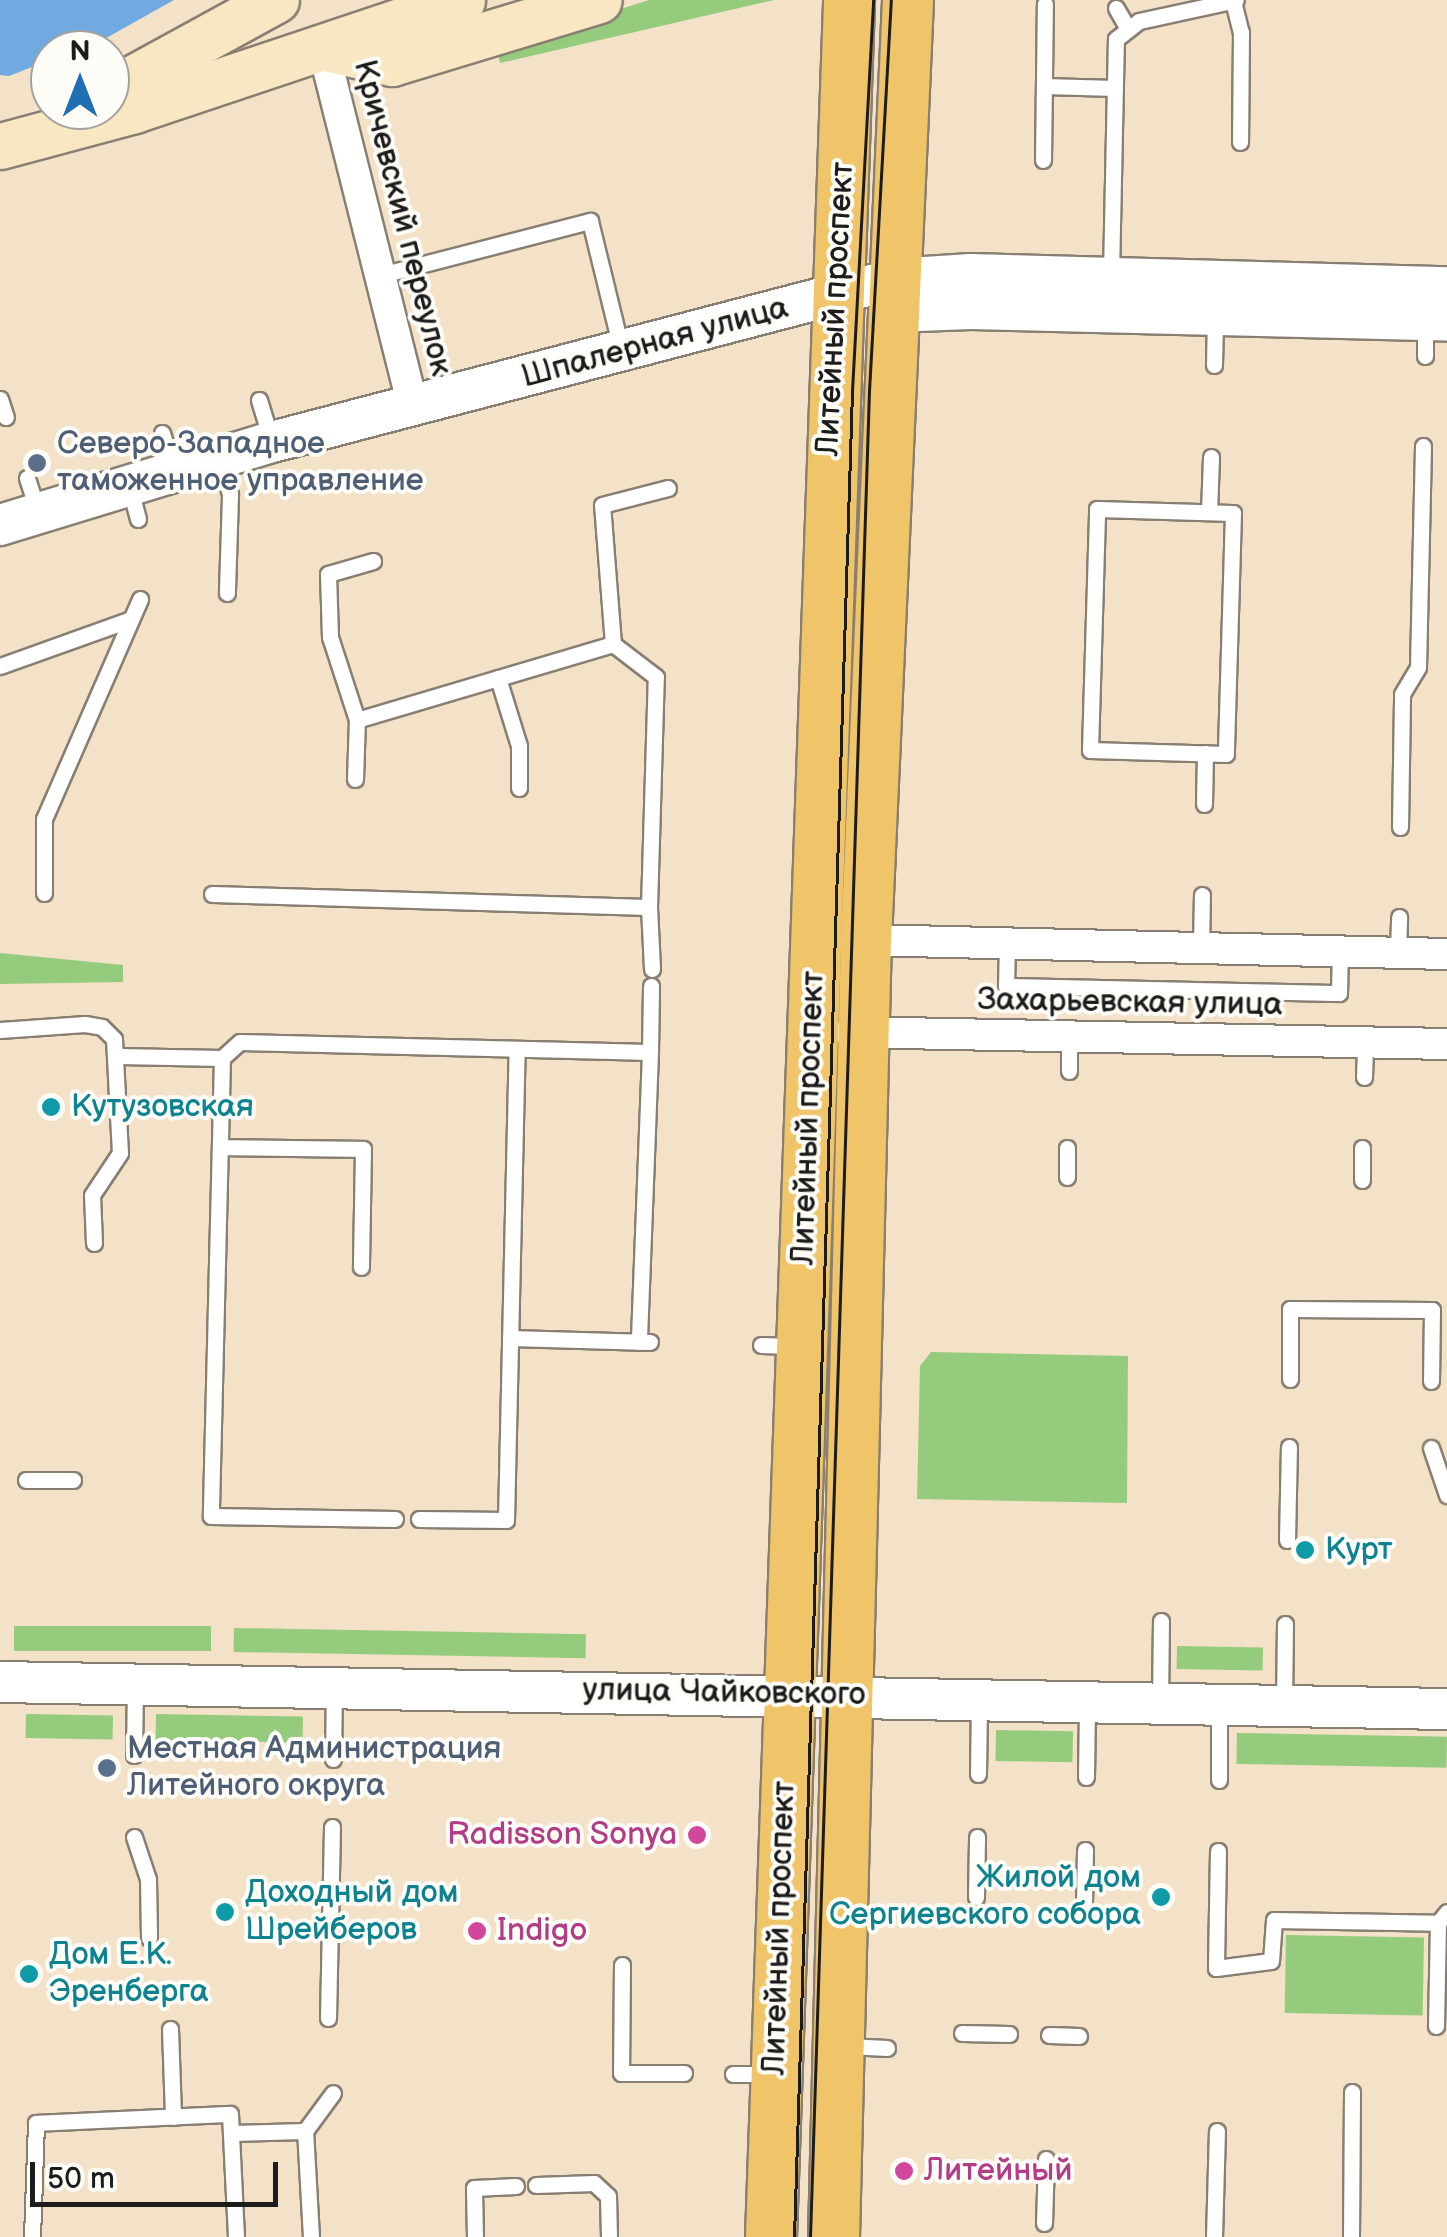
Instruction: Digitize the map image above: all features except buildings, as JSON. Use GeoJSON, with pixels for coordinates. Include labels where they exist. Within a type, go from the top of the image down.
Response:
{"type":"FeatureCollection","features":[{"type":"Feature","properties":{"kind":"main road"},"geometry":{"type":"LineString","coordinates":[[130,79],[276,0]]}},
{"type":"Feature","properties":{"kind":"main road"},"geometry":{"type":"LineString","coordinates":[[130,81],[374,0]]}},
{"type":"Feature","properties":{"kind":"main road"},"geometry":{"type":"LineString","coordinates":[[0,146],[323,48],[462,0]]}},
{"type":"Feature","properties":{"kind":"main road"},"geometry":{"type":"LineString","coordinates":[[323,48],[392,62],[599,0]]}},
{"type":"Feature","properties":{"kind":"main road","name":"Литейный проспект"},"geometry":{"type":"LineString","coordinates":[[771,2237],[754,2074],[789,1694],[781,1346],[812,1031],[849,0]]}},
{"type":"Feature","properties":{"kind":"main road","name":"Литейный проспект"},"geometry":{"type":"LineString","coordinates":[[834,2237],[866,940],[908,0]]}},
{"type":"Feature","properties":{"kind":"main road"},"geometry":{"type":"LineString","coordinates":[[0,114],[30,107]]}},
{"type":"Feature","properties":{"kind":"street","name":"Кричевский переулок"},"geometry":{"type":"LineString","coordinates":[[323,48],[413,405]]}},
{"type":"Feature","properties":{"kind":"street","name":"Шпалерная улица"},"geometry":{"type":"LineString","coordinates":[[893,296],[1111,278],[1447,287]]}},
{"type":"Feature","properties":{"kind":"street","name":"Шпалерная улица"},"geometry":{"type":"LineString","coordinates":[[0,526],[33,496],[133,502],[167,452],[220,457],[773,316],[838,291],[1432,332]]}},
{"type":"Feature","properties":{"kind":"street","name":"Захарьевская улица"},"geometry":{"type":"LineString","coordinates":[[866,940],[1447,954]]}},
{"type":"Feature","properties":{"kind":"street","name":"Захарьевская улица"},"geometry":{"type":"LineString","coordinates":[[812,1031],[1447,1044]]}},
{"type":"Feature","properties":{"kind":"street","name":"улица Чайковского"},"geometry":{"type":"LineString","coordinates":[[0,1682],[1447,1709]]}},
{"type":"Feature","properties":{"kind":"lane"},"geometry":{"type":"LineString","coordinates":[[1111,278],[1116,39],[1126,26],[1234,0],[1241,32],[1240,142]]}},
{"type":"Feature","properties":{"kind":"lane"},"geometry":{"type":"LineString","coordinates":[[1043,160],[1045,4]]}},
{"type":"Feature","properties":{"kind":"lane"},"geometry":{"type":"LineString","coordinates":[[1116,8],[1126,26]]}},
{"type":"Feature","properties":{"kind":"lane"},"geometry":{"type":"LineString","coordinates":[[1044,86],[1114,88]]}},
{"type":"Feature","properties":{"kind":"lane"},"geometry":{"type":"LineString","coordinates":[[380,275],[590,220],[622,352]]}},
{"type":"Feature","properties":{"kind":"lane"},"geometry":{"type":"LineString","coordinates":[[1214,365],[1215,315]]}},
{"type":"Feature","properties":{"kind":"lane"},"geometry":{"type":"LineString","coordinates":[[0,399],[6,418]]}},
{"type":"Feature","properties":{"kind":"lane"},"geometry":{"type":"LineString","coordinates":[[259,400],[272,442]]}},
{"type":"Feature","properties":{"kind":"lane"},"geometry":{"type":"LineString","coordinates":[[1400,827],[1402,694],[1418,667],[1423,446]]}},
{"type":"Feature","properties":{"kind":"lane"},"geometry":{"type":"LineString","coordinates":[[220,457],[230,495],[227,593]]}},
{"type":"Feature","properties":{"kind":"lane"},"geometry":{"type":"LineString","coordinates":[[1210,512],[1211,457]]}},
{"type":"Feature","properties":{"kind":"lane"},"geometry":{"type":"LineString","coordinates":[[652,968],[649,907],[656,677],[614,644],[602,505],[668,488]]}},
{"type":"Feature","properties":{"kind":"lane"},"geometry":{"type":"LineString","coordinates":[[1097,509],[1210,512],[1233,512],[1226,754],[1090,750],[1097,509]]}},
{"type":"Feature","properties":{"kind":"lane"},"geometry":{"type":"LineString","coordinates":[[355,779],[357,720],[330,638],[328,574],[373,561]]}},
{"type":"Feature","properties":{"kind":"lane"},"geometry":{"type":"LineString","coordinates":[[44,893],[44,819],[140,599]]}},
{"type":"Feature","properties":{"kind":"lane"},"geometry":{"type":"LineString","coordinates":[[0,666],[131,619]]}},
{"type":"Feature","properties":{"kind":"lane"},"geometry":{"type":"LineString","coordinates":[[357,720],[614,644]]}},
{"type":"Feature","properties":{"kind":"lane"},"geometry":{"type":"LineString","coordinates":[[498,678],[519,746],[519,788]]}},
{"type":"Feature","properties":{"kind":"lane"},"geometry":{"type":"LineString","coordinates":[[1204,804],[1205,753]]}},
{"type":"Feature","properties":{"kind":"lane"},"geometry":{"type":"LineString","coordinates":[[212,894],[649,907]]}},
{"type":"Feature","properties":{"kind":"lane"},"geometry":{"type":"LineString","coordinates":[[1201,946],[1202,895]]}},
{"type":"Feature","properties":{"kind":"lane"},"geometry":{"type":"LineString","coordinates":[[1398,950],[1399,916]]}},
{"type":"Feature","properties":{"kind":"lane"},"geometry":{"type":"LineString","coordinates":[[1007,942],[1006,986],[1339,993],[1340,949]]}},
{"type":"Feature","properties":{"kind":"lane"},"geometry":{"type":"LineString","coordinates":[[510,1338],[644,1342],[651,986]]}},
{"type":"Feature","properties":{"kind":"lane"},"geometry":{"type":"LineString","coordinates":[[0,1030],[102,1027],[118,1056],[120,1153],[92,1195],[94,1243]]}},
{"type":"Feature","properties":{"kind":"lane"},"geometry":{"type":"LineString","coordinates":[[1068,1071],[1070,1036]]}},
{"type":"Feature","properties":{"kind":"lane"},"geometry":{"type":"LineString","coordinates":[[118,1056],[222,1058],[240,1042],[650,1052]]}},
{"type":"Feature","properties":{"kind":"lane"},"geometry":{"type":"LineString","coordinates":[[1364,1078],[1365,1043]]}},
{"type":"Feature","properties":{"kind":"lane"},"geometry":{"type":"LineString","coordinates":[[419,1519],[506,1520],[517,1049]]}},
{"type":"Feature","properties":{"kind":"lane"},"geometry":{"type":"LineString","coordinates":[[222,1058],[211,1516],[395,1519]]}},
{"type":"Feature","properties":{"kind":"lane"},"geometry":{"type":"LineString","coordinates":[[220,1146],[363,1149],[361,1267]]}},
{"type":"Feature","properties":{"kind":"lane"},"geometry":{"type":"LineString","coordinates":[[1066,1177],[1067,1148]]}},
{"type":"Feature","properties":{"kind":"lane"},"geometry":{"type":"LineString","coordinates":[[1362,1148],[1362,1180]]}},
{"type":"Feature","properties":{"kind":"lane"},"geometry":{"type":"LineString","coordinates":[[1290,1379],[1290,1308],[1432,1310],[1431,1381]]}},
{"type":"Feature","properties":{"kind":"lane"},"geometry":{"type":"LineString","coordinates":[[1287,1540],[1289,1447]]}},
{"type":"Feature","properties":{"kind":"lane"},"geometry":{"type":"LineString","coordinates":[[1431,1448],[1447,1495]]}},
{"type":"Feature","properties":{"kind":"lane"},"geometry":{"type":"LineString","coordinates":[[26,1480],[73,1480]]}},
{"type":"Feature","properties":{"kind":"lane"},"geometry":{"type":"LineString","coordinates":[[1160,1622],[1160,1703]]}},
{"type":"Feature","properties":{"kind":"lane"},"geometry":{"type":"LineString","coordinates":[[1284,1706],[1286,1624]]}},
{"type":"Feature","properties":{"kind":"lane"},"geometry":{"type":"LineString","coordinates":[[134,1684],[134,1755]]}},
{"type":"Feature","properties":{"kind":"lane"},"geometry":{"type":"LineString","coordinates":[[333,1758],[334,1687]]}},
{"type":"Feature","properties":{"kind":"lane"},"geometry":{"type":"LineString","coordinates":[[978,1774],[980,1698]]}},
{"type":"Feature","properties":{"kind":"lane"},"geometry":{"type":"LineString","coordinates":[[1086,1777],[1088,1701]]}},
{"type":"Feature","properties":{"kind":"lane"},"geometry":{"type":"LineString","coordinates":[[1218,1780],[1220,1704]]}},
{"type":"Feature","properties":{"kind":"lane"},"geometry":{"type":"LineString","coordinates":[[328,2018],[332,1826]]}},
{"type":"Feature","properties":{"kind":"lane"},"geometry":{"type":"LineString","coordinates":[[134,1836],[148,1878],[149,1938]]}},
{"type":"Feature","properties":{"kind":"lane"},"geometry":{"type":"LineString","coordinates":[[976,1897],[977,1837]]}},
{"type":"Feature","properties":{"kind":"lane"},"geometry":{"type":"LineString","coordinates":[[1084,1904],[1085,1850]]}},
{"type":"Feature","properties":{"kind":"lane"},"geometry":{"type":"LineString","coordinates":[[1218,1852],[1216,1968],[1271,1962],[1274,1920],[1443,1918],[1436,2026]]}},
{"type":"Feature","properties":{"kind":"lane"},"geometry":{"type":"LineString","coordinates":[[622,1965],[621,2072],[684,2073]]}},
{"type":"Feature","properties":{"kind":"lane"},"geometry":{"type":"LineString","coordinates":[[170,2029],[173,2117]]}},
{"type":"Feature","properties":{"kind":"lane"},"geometry":{"type":"LineString","coordinates":[[962,2033],[1009,2034]]}},
{"type":"Feature","properties":{"kind":"lane"},"geometry":{"type":"LineString","coordinates":[[1048,2035],[1078,2036]]}},
{"type":"Feature","properties":{"kind":"lane"},"geometry":{"type":"LineString","coordinates":[[838,2046],[888,2048]]}},
{"type":"Feature","properties":{"kind":"lane"},"geometry":{"type":"LineString","coordinates":[[1351,2237],[1352,2092]]}},
{"type":"Feature","properties":{"kind":"lane"},"geometry":{"type":"LineString","coordinates":[[310,2237],[305,2130],[332,2093]]}},
{"type":"Feature","properties":{"kind":"lane"},"geometry":{"type":"LineString","coordinates":[[32,2237],[36,2124],[230,2114],[236,2237]]}},
{"type":"Feature","properties":{"kind":"lane"},"geometry":{"type":"LineString","coordinates":[[230,2133],[305,2130]]}},
{"type":"Feature","properties":{"kind":"lane"},"geometry":{"type":"LineString","coordinates":[[1214,2237],[1217,2131]]}},
{"type":"Feature","properties":{"kind":"lane"},"geometry":{"type":"LineString","coordinates":[[1044,2223],[1046,2159]]}},
{"type":"Feature","properties":{"kind":"lane"},"geometry":{"type":"LineString","coordinates":[[536,2185],[594,2183],[608,2196],[609,2237]]}},
{"type":"Feature","properties":{"kind":"lane"},"geometry":{"type":"LineString","coordinates":[[475,2237],[474,2188],[516,2186]]}},
{"type":"Feature","properties":{"kind":"green space"},"geometry":{"type":"Polygon","coordinates":[[[649,0],[774,0],[500,63],[497,48],[649,0]]]}},
{"type":"Feature","properties":{"kind":"green space"},"geometry":{"type":"Polygon","coordinates":[[[0,953],[123,965],[123,982],[0,984],[0,953]]]}},
{"type":"Feature","properties":{"kind":"green space"},"geometry":{"type":"Polygon","coordinates":[[[931,1352],[1128,1356],[1127,1503],[917,1499],[920,1366],[931,1352]]]}},
{"type":"Feature","properties":{"kind":"green space"},"geometry":{"type":"Polygon","coordinates":[[[14,1626],[211,1626],[211,1651],[14,1651],[14,1626]]]}},
{"type":"Feature","properties":{"kind":"green space"},"geometry":{"type":"Polygon","coordinates":[[[234,1628],[586,1634],[586,1658],[234,1652],[234,1628]]]}},
{"type":"Feature","properties":{"kind":"green space"},"geometry":{"type":"Polygon","coordinates":[[[1177,1646],[1263,1648],[1263,1670],[1177,1669],[1177,1646]]]}},
{"type":"Feature","properties":{"kind":"green space"},"geometry":{"type":"Polygon","coordinates":[[[26,1714],[113,1716],[113,1740],[26,1738],[26,1714]]]}},
{"type":"Feature","properties":{"kind":"green space"},"geometry":{"type":"Polygon","coordinates":[[[156,1714],[303,1717],[303,1743],[156,1740],[156,1714]]]}},
{"type":"Feature","properties":{"kind":"green space"},"geometry":{"type":"Polygon","coordinates":[[[996,1730],[1073,1731],[1072,1762],[995,1761],[996,1730]]]}},
{"type":"Feature","properties":{"kind":"green space"},"geometry":{"type":"Polygon","coordinates":[[[1237,1733],[1447,1737],[1446,1768],[1236,1764],[1237,1733]]]}},
{"type":"Feature","properties":{"kind":"green space"},"geometry":{"type":"Polygon","coordinates":[[[1286,1935],[1424,1937],[1423,2015],[1285,2013],[1286,1935]]]}},
{"type":"Feature","properties":{"kind":"water"},"geometry":{"type":"Polygon","coordinates":[[[0,0],[174,0],[120,30],[30,30],[30,68],[9,76],[0,75],[0,0]]]}},
{"type":"Feature","properties":{"kind":"tram line"},"geometry":{"type":"LineString","coordinates":[[794,2237],[852,391],[873,0]]}},
{"type":"Feature","properties":{"kind":"tram line"},"geometry":{"type":"LineString","coordinates":[[810,2237],[869,391],[891,0]]}},
{"type":"Feature","properties":{"kind":"place","name":"Северо-Западное таможенное управление"},"geometry":{"type":"Point","coordinates":[37,463]}},
{"type":"Feature","properties":{"kind":"place","name":"Кутузовская"},"geometry":{"type":"Point","coordinates":[51,1107]}},
{"type":"Feature","properties":{"kind":"place","name":"Курт"},"geometry":{"type":"Point","coordinates":[1305,1550]}},
{"type":"Feature","properties":{"kind":"place","name":"Местная Администрация Литейного округа"},"geometry":{"type":"Point","coordinates":[107,1768]}},
{"type":"Feature","properties":{"kind":"place","name":"Radisson Sonya"},"geometry":{"type":"Point","coordinates":[697,1835]}},
{"type":"Feature","properties":{"kind":"place","name":"Жилой дом Сергиевского собора"},"geometry":{"type":"Point","coordinates":[1161,1897]}},
{"type":"Feature","properties":{"kind":"place","name":"Доходный дом Шрейберов"},"geometry":{"type":"Point","coordinates":[225,1912]}},
{"type":"Feature","properties":{"kind":"place","name":"Indigo"},"geometry":{"type":"Point","coordinates":[477,1931]}},
{"type":"Feature","properties":{"kind":"place","name":"Дом Е.К. Эренберга"},"geometry":{"type":"Point","coordinates":[29,1974]}},
{"type":"Feature","properties":{"kind":"place","name":"Литейный"},"geometry":{"type":"Point","coordinates":[904,2171]}}]}
